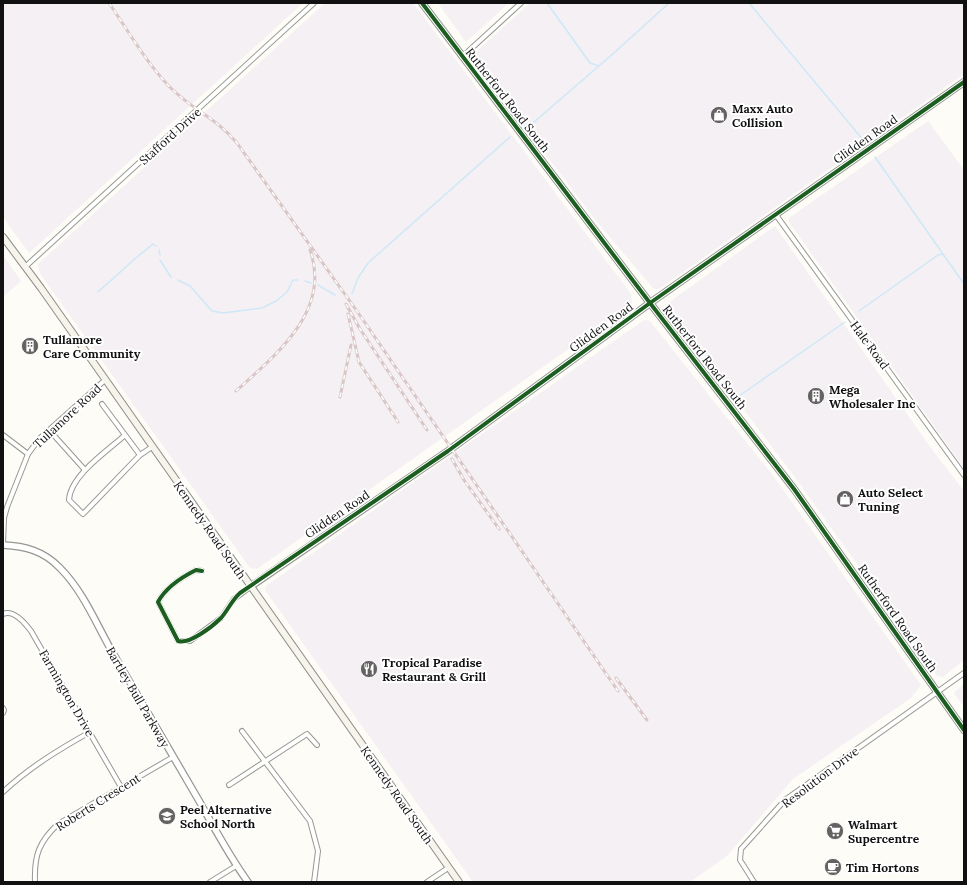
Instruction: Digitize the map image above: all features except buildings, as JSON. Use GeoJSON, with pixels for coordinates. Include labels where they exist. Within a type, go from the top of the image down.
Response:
{"type":"FeatureCollection","features":[{"type":"Feature","properties":{"kind":"main road","name":"Kennedy Road South"},"geometry":{"type":"LineString","coordinates":[[3,237],[458,882]]}},
{"type":"Feature","properties":{"kind":"street","name":"Stafford Drive"},"geometry":{"type":"LineString","coordinates":[[25,267],[314,3]]}},
{"type":"Feature","properties":{"kind":"street","name":"Rutherford Road South"},"geometry":{"type":"LineString","coordinates":[[422,3],[650,303],[794,489],[964,730]]}},
{"type":"Feature","properties":{"kind":"street"},"geometry":{"type":"LineString","coordinates":[[462,57],[521,3]]}},
{"type":"Feature","properties":{"kind":"street","name":"Glidden Road"},"geometry":{"type":"LineString","coordinates":[[250,587],[448,450],[650,303],[964,82]]}},
{"type":"Feature","properties":{"kind":"street","name":"Hale Road"},"geometry":{"type":"LineString","coordinates":[[776,215],[964,475]]}},
{"type":"Feature","properties":{"kind":"street","name":"Tullamore Road"},"geometry":{"type":"LineString","coordinates":[[3,545],[4,518],[7,507],[28,454],[39,439],[50,431],[105,380]]}},
{"type":"Feature","properties":{"kind":"street"},"geometry":{"type":"LineString","coordinates":[[102,404],[124,436],[140,455]]}},
{"type":"Feature","properties":{"kind":"street"},"geometry":{"type":"LineString","coordinates":[[50,431],[85,470]]}},
{"type":"Feature","properties":{"kind":"street"},"geometry":{"type":"LineString","coordinates":[[3,435],[28,454]]}},
{"type":"Feature","properties":{"kind":"street"},"geometry":{"type":"LineString","coordinates":[[124,436],[85,470],[69,494],[69,500],[83,514],[140,455],[152,447]]}},
{"type":"Feature","properties":{"kind":"street","name":"Bartley Bull Parkway"},"geometry":{"type":"LineString","coordinates":[[3,545],[25,547],[46,556],[60,567],[80,592],[94,620],[236,866],[248,882]]}},
{"type":"Feature","properties":{"kind":"street"},"geometry":{"type":"LineString","coordinates":[[202,572],[196,570],[183,577],[162,594],[158,602],[178,641],[190,641],[221,618],[234,599],[250,587]]}},
{"type":"Feature","properties":{"kind":"street","name":"Farmington Drive"},"geometry":{"type":"LineString","coordinates":[[3,614],[8,612],[13,614],[31,631],[121,787]]}},
{"type":"Feature","properties":{"kind":"street","name":"Resolution Drive"},"geometry":{"type":"LineString","coordinates":[[754,882],[740,860],[741,849],[785,800],[938,693],[964,673]]}},
{"type":"Feature","properties":{"kind":"street"},"geometry":{"type":"LineString","coordinates":[[3,708],[3,713]]}},
{"type":"Feature","properties":{"kind":"street"},"geometry":{"type":"LineString","coordinates":[[242,731],[310,821],[318,851],[314,882]]}},
{"type":"Feature","properties":{"kind":"street"},"geometry":{"type":"LineString","coordinates":[[3,792],[27,770],[46,757],[90,732]]}},
{"type":"Feature","properties":{"kind":"street"},"geometry":{"type":"LineString","coordinates":[[229,785],[307,734],[317,745]]}},
{"type":"Feature","properties":{"kind":"street","name":"Roberts Crescent"},"geometry":{"type":"LineString","coordinates":[[35,882],[34,867],[37,852],[46,836],[58,824],[173,757]]}},
{"type":"Feature","properties":{"kind":"street"},"geometry":{"type":"LineString","coordinates":[[210,882],[236,866]]}},
{"type":"Feature","properties":{"kind":"street"},"geometry":{"type":"LineString","coordinates":[[426,882],[448,868]]}},
{"type":"Feature","properties":{"kind":"shaded area"},"geometry":{"type":"Polygon","coordinates":[[[3,3],[303,3],[29,253],[3,217],[3,3]]]}},
{"type":"Feature","properties":{"kind":"shaded area"},"geometry":{"type":"Polygon","coordinates":[[[325,3],[413,3],[631,294],[632,304],[257,569],[250,568],[41,275],[37,265],[325,3]]]}},
{"type":"Feature","properties":{"kind":"shaded area"},"geometry":{"type":"Polygon","coordinates":[[[438,3],[509,3],[466,42],[438,3]]]}},
{"type":"Feature","properties":{"kind":"shaded area"},"geometry":{"type":"Polygon","coordinates":[[[530,3],[964,3],[964,74],[659,289],[656,289],[653,288],[594,218],[476,63],[476,54],[478,50],[530,3]]]}},
{"type":"Feature","properties":{"kind":"shaded area"},"geometry":{"type":"Polygon","coordinates":[[[928,121],[964,170],[964,468],[789,222],[789,218],[928,121]]]}},
{"type":"Feature","properties":{"kind":"shaded area"},"geometry":{"type":"Polygon","coordinates":[[[775,226],[931,448],[964,491],[964,660],[943,677],[937,676],[797,480],[667,308],[668,303],[775,226]]]}},
{"type":"Feature","properties":{"kind":"shaded area"},"geometry":{"type":"Polygon","coordinates":[[[3,255],[21,281],[3,297],[3,255]]]}},
{"type":"Feature","properties":{"kind":"shaded area"},"geometry":{"type":"Polygon","coordinates":[[[644,320],[650,321],[777,481],[921,685],[911,698],[793,779],[727,856],[690,882],[473,882],[265,590],[266,586],[644,320]]]}},
{"type":"Feature","properties":{"kind":"shaded area"},"geometry":{"type":"Polygon","coordinates":[[[964,684],[964,707],[954,693],[964,684]]]}},
{"type":"Feature","properties":{"kind":"waterway"},"geometry":{"type":"LineString","coordinates":[[547,3],[590,63],[599,66]]}},
{"type":"Feature","properties":{"kind":"waterway"},"geometry":{"type":"LineString","coordinates":[[526,129],[669,3]]}},
{"type":"Feature","properties":{"kind":"waterway"},"geometry":{"type":"LineString","coordinates":[[749,3],[864,141]]}},
{"type":"Feature","properties":{"kind":"waterway"},"geometry":{"type":"LineString","coordinates":[[352,294],[358,278],[368,263],[510,137]]}},
{"type":"Feature","properties":{"kind":"waterway"},"geometry":{"type":"LineString","coordinates":[[875,157],[964,284]]}},
{"type":"Feature","properties":{"kind":"waterway"},"geometry":{"type":"LineString","coordinates":[[98,292],[153,244],[156,246]]}},
{"type":"Feature","properties":{"kind":"waterway"},"geometry":{"type":"LineString","coordinates":[[159,250],[160,255]]}},
{"type":"Feature","properties":{"kind":"waterway"},"geometry":{"type":"LineString","coordinates":[[859,311],[938,255],[943,254]]}},
{"type":"Feature","properties":{"kind":"waterway"},"geometry":{"type":"LineString","coordinates":[[160,260],[171,277]]}},
{"type":"Feature","properties":{"kind":"waterway"},"geometry":{"type":"LineString","coordinates":[[178,280],[190,286],[212,311],[223,313],[262,308],[276,301],[287,292],[293,280],[298,280]]}},
{"type":"Feature","properties":{"kind":"waterway"},"geometry":{"type":"LineString","coordinates":[[305,281],[311,283]]}},
{"type":"Feature","properties":{"kind":"waterway"},"geometry":{"type":"LineString","coordinates":[[318,285],[335,295]]}},
{"type":"Feature","properties":{"kind":"waterway"},"geometry":{"type":"LineString","coordinates":[[739,396],[845,322]]}},
{"type":"Feature","properties":{"kind":"railway"},"geometry":{"type":"LineString","coordinates":[[109,3],[148,61],[166,83],[183,99],[222,128],[237,143],[359,314],[618,691]]}},
{"type":"Feature","properties":{"kind":"railway"},"geometry":{"type":"LineString","coordinates":[[236,391],[283,346],[296,330],[307,311],[313,292],[315,272],[310,250]]}},
{"type":"Feature","properties":{"kind":"railway"},"geometry":{"type":"LineString","coordinates":[[346,304],[360,329],[427,430]]}},
{"type":"Feature","properties":{"kind":"railway"},"geometry":{"type":"LineString","coordinates":[[348,314],[359,362],[398,422]]}},
{"type":"Feature","properties":{"kind":"railway"},"geometry":{"type":"LineString","coordinates":[[340,397],[351,345]]}},
{"type":"Feature","properties":{"kind":"railway"},"geometry":{"type":"LineString","coordinates":[[452,459],[464,480],[499,529]]}},
{"type":"Feature","properties":{"kind":"railway"},"geometry":{"type":"LineString","coordinates":[[616,678],[647,720]]}},
{"type":"Feature","properties":{"kind":"cycle path"},"geometry":{"type":"LineString","coordinates":[[422,3],[650,303],[794,489],[964,730]]}},
{"type":"Feature","properties":{"kind":"cycle path"},"geometry":{"type":"LineString","coordinates":[[202,571],[196,570],[180,579],[165,592],[158,602],[178,641],[194,638],[207,630],[221,618],[240,593],[448,451],[650,303],[964,82]]}},
{"type":"Feature","properties":{"kind":"place","name":"Maxx Auto Collision"},"geometry":{"type":"Point","coordinates":[719,115]}},
{"type":"Feature","properties":{"kind":"place","name":"Tullamore Care Community"},"geometry":{"type":"Point","coordinates":[30,346]}},
{"type":"Feature","properties":{"kind":"place","name":"Mega Wholesaler Inc"},"geometry":{"type":"Point","coordinates":[816,396]}},
{"type":"Feature","properties":{"kind":"place","name":"Auto Select Tuning"},"geometry":{"type":"Point","coordinates":[845,499]}},
{"type":"Feature","properties":{"kind":"place","name":"Tropical Paradise Restaurant & Grill"},"geometry":{"type":"Point","coordinates":[369,669]}},
{"type":"Feature","properties":{"kind":"place","name":"Peel Alternative School North"},"geometry":{"type":"Point","coordinates":[167,816]}},
{"type":"Feature","properties":{"kind":"place","name":"Walmart Supercentre"},"geometry":{"type":"Point","coordinates":[835,831]}},
{"type":"Feature","properties":{"kind":"place","name":"Tim Hortons"},"geometry":{"type":"Point","coordinates":[833,867]}}]}
